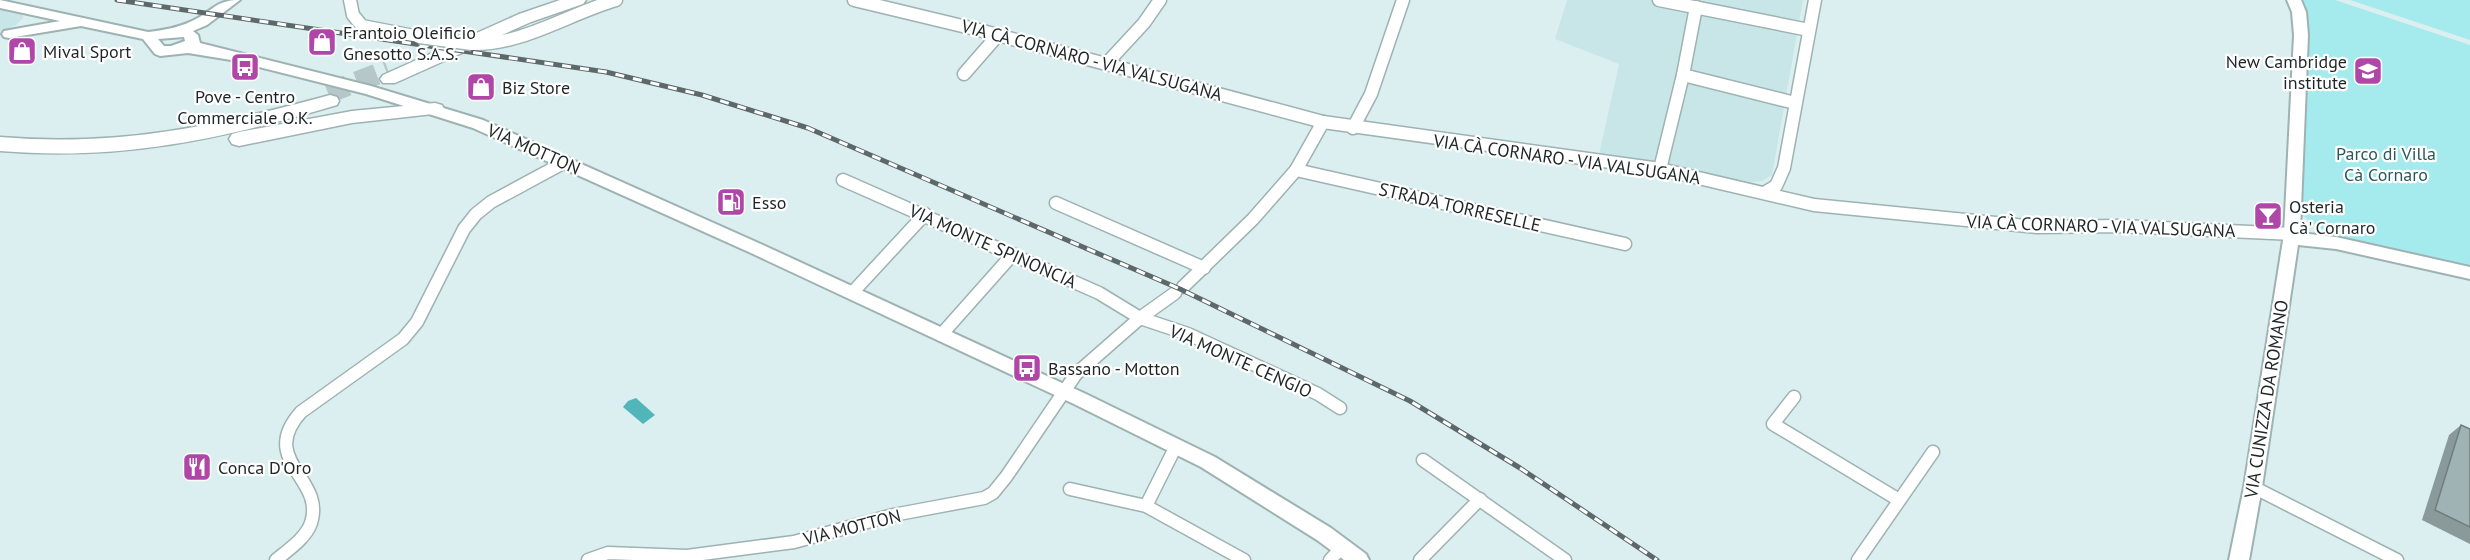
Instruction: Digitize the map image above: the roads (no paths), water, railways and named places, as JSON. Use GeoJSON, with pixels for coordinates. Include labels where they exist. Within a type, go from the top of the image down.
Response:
{"type":"FeatureCollection","features":[{"type":"Feature","properties":{"kind":"highway"},"geometry":{"type":"LineString","coordinates":[[352,117],[373,110],[389,81],[491,22],[552,0]]}},
{"type":"Feature","properties":{"kind":"highway"},"geometry":{"type":"LineString","coordinates":[[389,81],[525,18],[577,0]]}},
{"type":"Feature","properties":{"kind":"highway"},"geometry":{"type":"LineString","coordinates":[[329,97],[245,125],[180,138],[127,144],[61,147],[0,136],[79,138],[162,132],[329,97]]}},
{"type":"Feature","properties":{"kind":"highway"},"geometry":{"type":"LineString","coordinates":[[0,155],[68,155],[127,144],[183,147],[248,138],[352,117],[435,109]]}},
{"type":"Feature","properties":{"kind":"main road"},"geometry":{"type":"LineString","coordinates":[[152,41],[185,38],[201,22],[233,0]]}},
{"type":"Feature","properties":{"kind":"main road","name":"VIA CUNIZZA DA ROMANO"},"geometry":{"type":"LineString","coordinates":[[2239,560],[2253,487],[2292,230],[2301,35],[2299,12],[2294,0]]}},
{"type":"Feature","properties":{"kind":"main road","name":"VIA MOTTON"},"geometry":{"type":"LineString","coordinates":[[0,4],[88,21],[152,41],[160,51],[177,49],[185,38],[324,77],[389,81],[435,109],[478,124],[565,162],[1176,446],[1208,462],[1359,560]]}},
{"type":"Feature","properties":{"kind":"main road"},"geometry":{"type":"LineString","coordinates":[[5,36],[43,24],[55,14]]}},
{"type":"Feature","properties":{"kind":"main road"},"geometry":{"type":"LineString","coordinates":[[5,36],[88,21]]}},
{"type":"Feature","properties":{"kind":"main road"},"geometry":{"type":"LineString","coordinates":[[2292,230],[2311,231],[2336,243]]}},
{"type":"Feature","properties":{"kind":"main road"},"geometry":{"type":"LineString","coordinates":[[2292,230],[2336,243],[2470,273]]}},
{"type":"Feature","properties":{"kind":"street"},"geometry":{"type":"LineString","coordinates":[[350,0],[352,15],[363,26],[419,37],[483,45],[510,41],[585,9],[616,0]]}},
{"type":"Feature","properties":{"kind":"street","name":"VIA CÀ CORNARO - VIA VALSUGANA"},"geometry":{"type":"LineString","coordinates":[[854,0],[1107,63],[1323,122],[1660,169],[1814,204],[2037,227],[2119,226],[2292,230]]}},
{"type":"Feature","properties":{"kind":"street"},"geometry":{"type":"LineString","coordinates":[[1107,63],[1144,22],[1160,0]]}},
{"type":"Feature","properties":{"kind":"street"},"geometry":{"type":"LineString","coordinates":[[1353,128],[1371,94],[1403,0]]}},
{"type":"Feature","properties":{"kind":"street"},"geometry":{"type":"LineString","coordinates":[[1659,0],[1809,30]]}},
{"type":"Feature","properties":{"kind":"street"},"geometry":{"type":"LineString","coordinates":[[1766,192],[1774,189],[1780,181],[1815,0]]}},
{"type":"Feature","properties":{"kind":"street"},"geometry":{"type":"LineString","coordinates":[[1660,169],[1683,75],[1696,7]]}},
{"type":"Feature","properties":{"kind":"street"},"geometry":{"type":"LineString","coordinates":[[964,74],[998,35]]}},
{"type":"Feature","properties":{"kind":"street"},"geometry":{"type":"LineString","coordinates":[[1683,75],[1795,103]]}},
{"type":"Feature","properties":{"kind":"street"},"geometry":{"type":"LineString","coordinates":[[1064,393],[1076,374],[1140,318],[1179,290],[1253,219],[1296,170],[1323,122]]}},
{"type":"Feature","properties":{"kind":"street"},"geometry":{"type":"LineString","coordinates":[[276,560],[311,525],[314,512],[310,496],[285,440],[289,427],[301,412],[403,339],[417,322],[464,229],[476,214],[491,202],[565,162]]}},
{"type":"Feature","properties":{"kind":"street","name":"STRADA TORRESELLE"},"geometry":{"type":"LineString","coordinates":[[1296,170],[1625,244]]}},
{"type":"Feature","properties":{"kind":"street","name":"VIA MONTE SPINONCIA"},"geometry":{"type":"LineString","coordinates":[[843,180],[925,214],[1099,293],[1140,318]]}},
{"type":"Feature","properties":{"kind":"street"},"geometry":{"type":"LineString","coordinates":[[1056,202],[1203,268]]}},
{"type":"Feature","properties":{"kind":"street"},"geometry":{"type":"LineString","coordinates":[[852,294],[925,214]]}},
{"type":"Feature","properties":{"kind":"street"},"geometry":{"type":"LineString","coordinates":[[941,335],[1013,254]]}},
{"type":"Feature","properties":{"kind":"street","name":"VIA MONTE CENGIO"},"geometry":{"type":"LineString","coordinates":[[1140,318],[1188,334],[1318,394],[1340,408]]}},
{"type":"Feature","properties":{"kind":"street","name":"VIA MOTTON"},"geometry":{"type":"LineString","coordinates":[[588,560],[608,553],[687,556],[794,542],[893,515],[975,502],[993,493],[1064,393]]}},
{"type":"Feature","properties":{"kind":"street"},"geometry":{"type":"LineString","coordinates":[[1794,397],[1773,424],[1899,500]]}},
{"type":"Feature","properties":{"kind":"street"},"geometry":{"type":"LineString","coordinates":[[1146,506],[1176,446]]}},
{"type":"Feature","properties":{"kind":"street"},"geometry":{"type":"LineString","coordinates":[[1858,560],[1933,452]]}},
{"type":"Feature","properties":{"kind":"street"},"geometry":{"type":"LineString","coordinates":[[1423,460],[1565,560]]}},
{"type":"Feature","properties":{"kind":"street"},"geometry":{"type":"LineString","coordinates":[[2253,487],[2397,560]]}},
{"type":"Feature","properties":{"kind":"street"},"geometry":{"type":"LineString","coordinates":[[1070,489],[1146,506],[1244,560]]}},
{"type":"Feature","properties":{"kind":"street"},"geometry":{"type":"LineString","coordinates":[[1420,560],[1480,499]]}},
{"type":"Feature","properties":{"kind":"street"},"geometry":{"type":"LineString","coordinates":[[1330,560],[1342,547]]}},
{"type":"Feature","properties":{"kind":"tunnel"},"geometry":{"type":"LineString","coordinates":[[328,93],[388,70]]}},
{"type":"Feature","properties":{"kind":"railway"},"geometry":{"type":"LineString","coordinates":[[117,0],[606,72],[702,95],[808,128],[1180,289],[1410,401],[1520,468],[1657,560]]}},
{"type":"Feature","properties":{"kind":"place","name":"Frantoio Oleificio Gnesotto S.A.S."},"geometry":{"type":"Point","coordinates":[322,42]}},
{"type":"Feature","properties":{"kind":"place","name":"Mival Sport"},"geometry":{"type":"Point","coordinates":[22,51]}},
{"type":"Feature","properties":{"kind":"place","name":"Pove - Centro Commerciale O.K."},"geometry":{"type":"Point","coordinates":[245,67]}},
{"type":"Feature","properties":{"kind":"place","name":"New Cambridge institute"},"geometry":{"type":"Point","coordinates":[2368,71]}},
{"type":"Feature","properties":{"kind":"place","name":"Biz Store"},"geometry":{"type":"Point","coordinates":[481,87]}},
{"type":"Feature","properties":{"kind":"place","name":"Esso"},"geometry":{"type":"Point","coordinates":[731,202]}},
{"type":"Feature","properties":{"kind":"place","name":"Osteria Cà' Cornaro"},"geometry":{"type":"Point","coordinates":[2268,216]}},
{"type":"Feature","properties":{"kind":"place","name":"Bassano - Motton"},"geometry":{"type":"Point","coordinates":[1027,368]}},
{"type":"Feature","properties":{"kind":"place","name":"Conca D'Oro"},"geometry":{"type":"Point","coordinates":[197,467]}},
{"type":"Feature","properties":{"kind":"park label","name":"Parco di Villa Cà Cornaro"},"geometry":{"type":"Point","coordinates":[2386,163]}}]}
